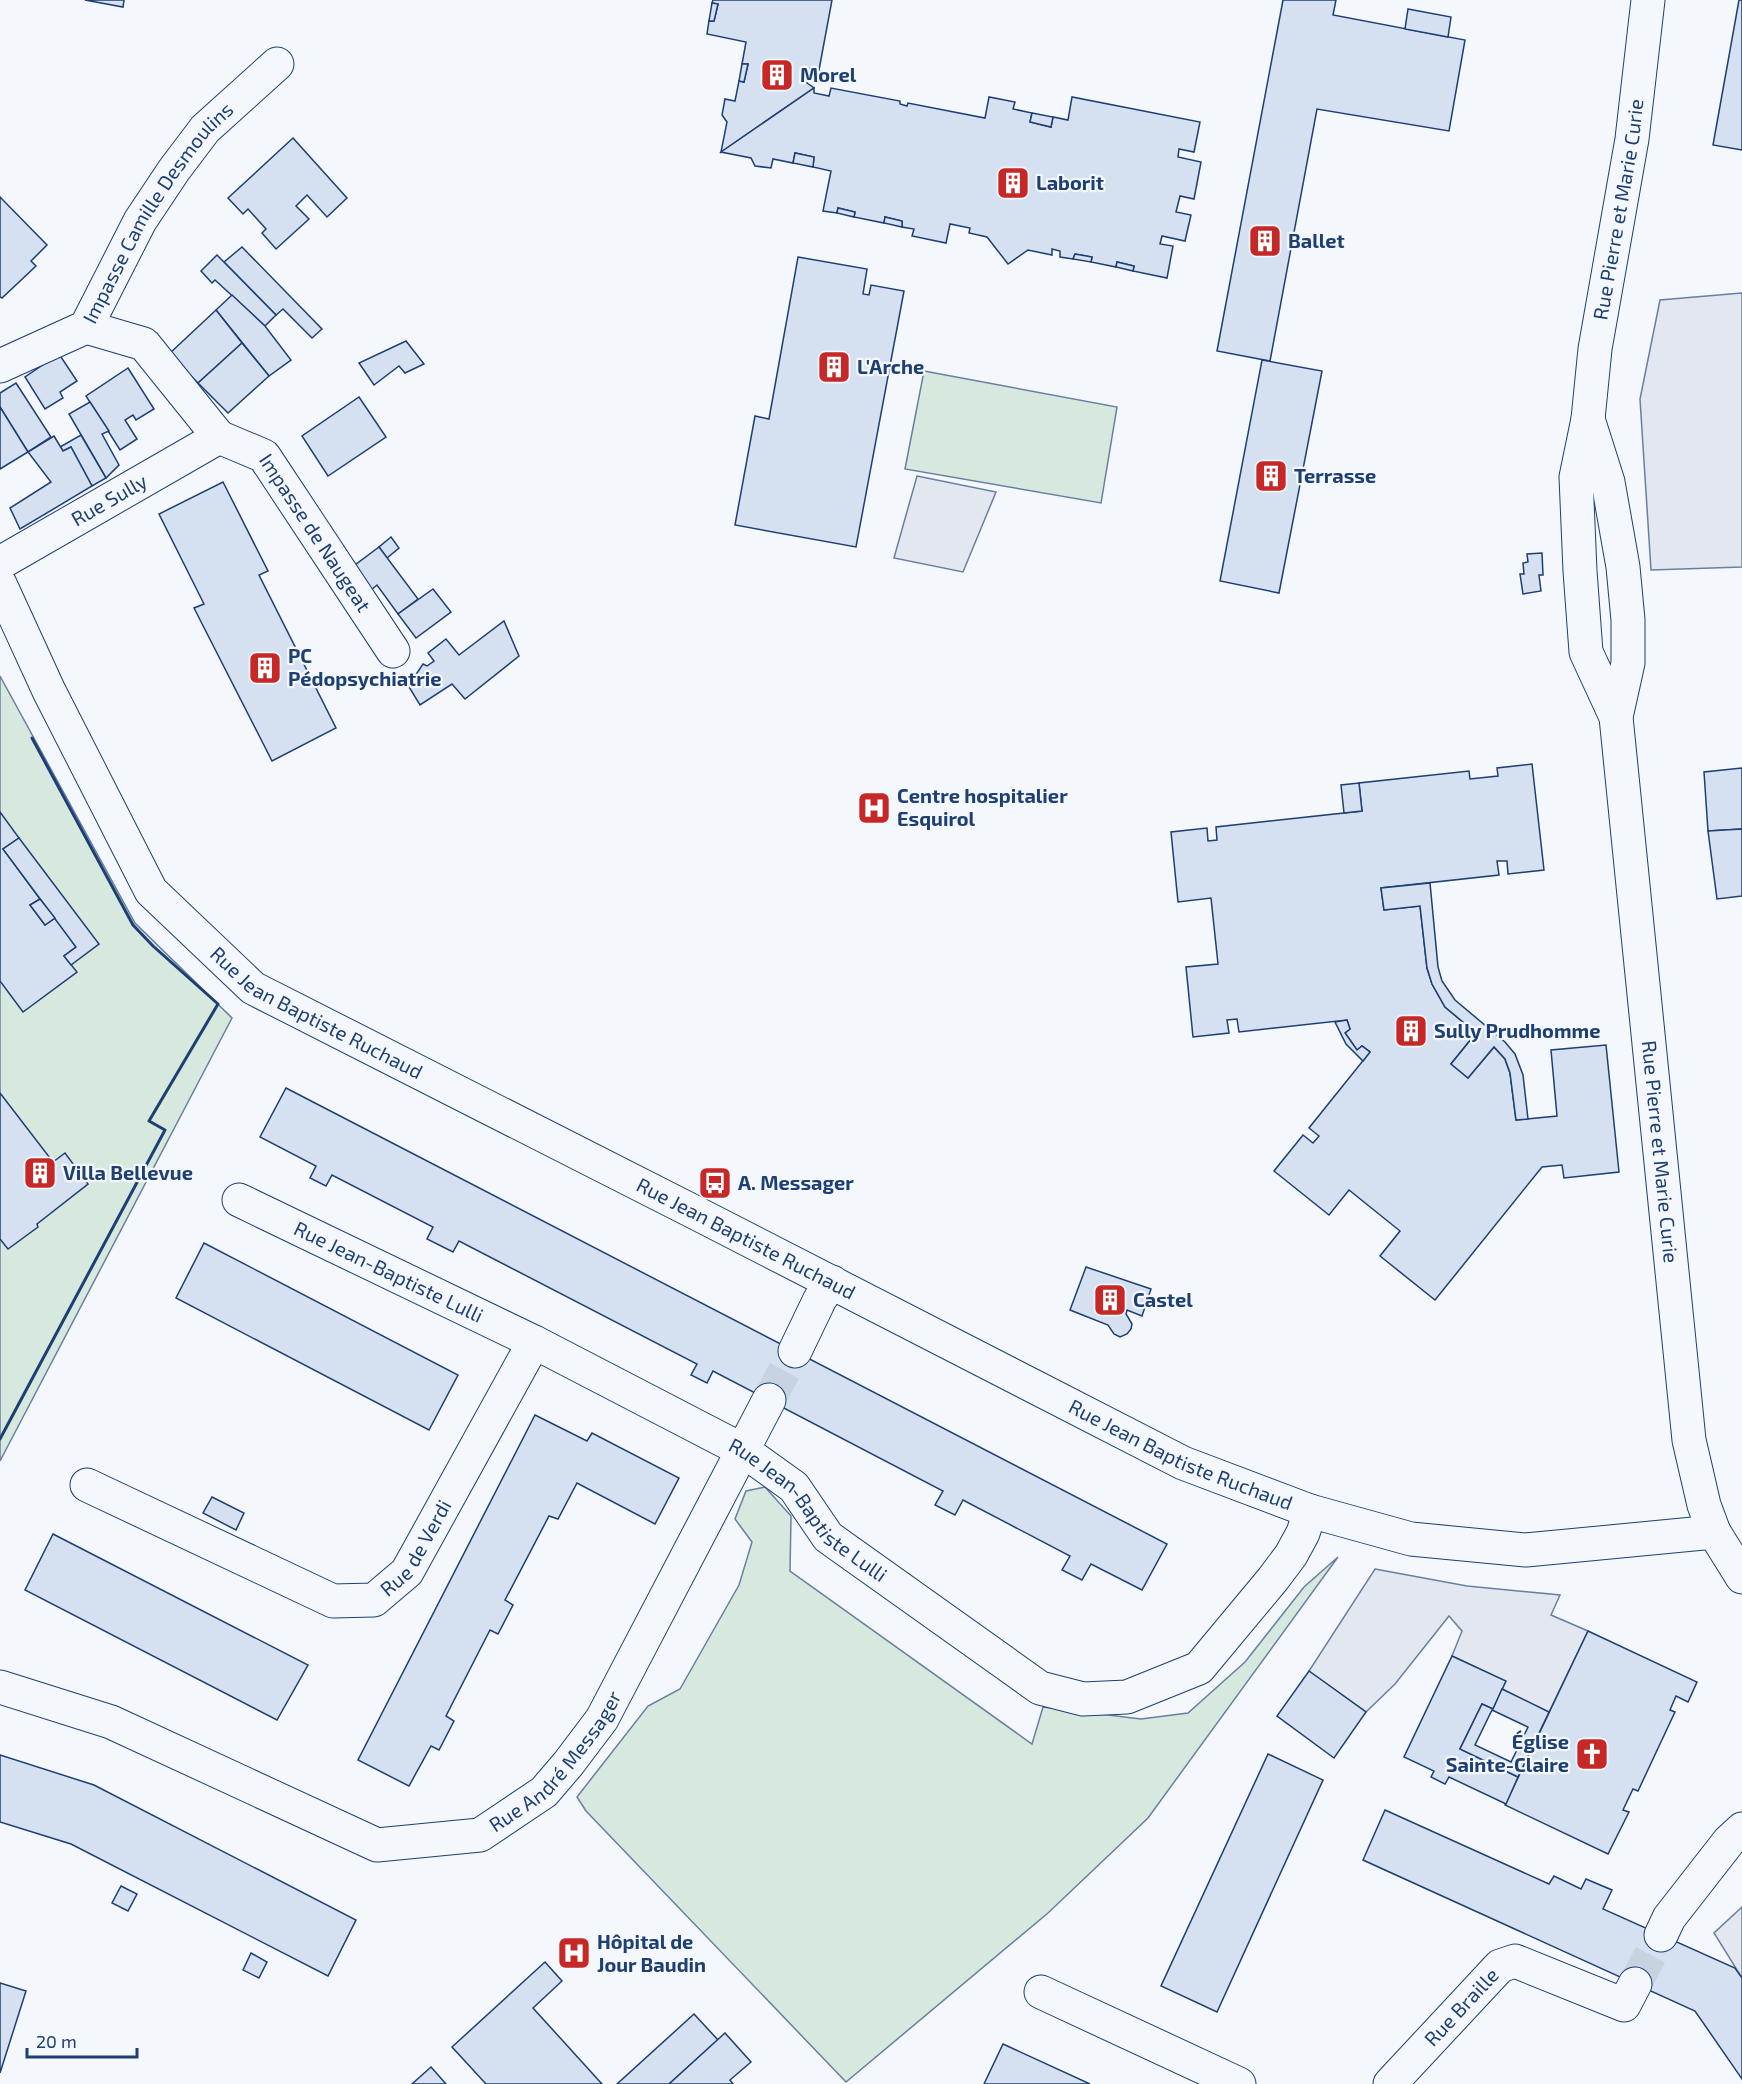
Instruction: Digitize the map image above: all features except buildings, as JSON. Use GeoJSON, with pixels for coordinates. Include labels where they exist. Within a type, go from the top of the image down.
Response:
{"type":"FeatureCollection","features":[{"type":"Feature","properties":{"kind":"street","name":"Rue Pierre et Marie Curie"},"geometry":{"type":"LineString","coordinates":[[1616,717],[1586,652],[1576,477],[1588,419],[1595,349],[1632,139],[1648,0]]}},
{"type":"Feature","properties":{"kind":"street","name":"Impasse Camille Desmoulins"},"geometry":{"type":"LineString","coordinates":[[0,366],[86,327],[140,221],[174,170],[205,129],[277,64]]}},
{"type":"Feature","properties":{"kind":"street","name":"Impasse de Naugeat"},"geometry":{"type":"LineString","coordinates":[[86,327],[144,344],[219,437],[264,456],[393,651]]}},
{"type":"Feature","properties":{"kind":"street","name":"Rue Pierre et Marie Curie"},"geometry":{"type":"LineString","coordinates":[[1588,419],[1608,482],[1623,567],[1628,621],[1628,663],[1616,717],[1689,1440],[1704,1505],[1714,1532],[1742,1577]]}},
{"type":"Feature","properties":{"kind":"street","name":"Rue Sully"},"geometry":{"type":"LineString","coordinates":[[0,563],[219,437]]}},
{"type":"Feature","properties":{"kind":"street","name":"Rue Jean Baptiste Ruchaud"},"geometry":{"type":"LineString","coordinates":[[0,584],[49,691],[151,891],[254,988],[1183,1463],[1310,1511],[1411,1539],[1526,1550],[1714,1532]]}},
{"type":"Feature","properties":{"kind":"street","name":"Rue Jean-Baptiste Lulli"},"geometry":{"type":"LineString","coordinates":[[239,1200],[534,1342],[744,1451],[794,1487],[828,1537],[1040,1688],[1083,1699],[1127,1697],[1199,1668],[1285,1563],[1303,1533],[1310,1511]]}},
{"type":"Feature","properties":{"kind":"street"},"geometry":{"type":"LineString","coordinates":[[795,1351],[819,1299],[832,1282]]}},
{"type":"Feature","properties":{"kind":"street","name":"Rue de Verdi"},"geometry":{"type":"LineString","coordinates":[[87,1485],[333,1601],[374,1600],[407,1572],[534,1342]]}},
{"type":"Feature","properties":{"kind":"street","name":"Rue André Messager"},"geometry":{"type":"LineString","coordinates":[[0,1687],[111,1722],[377,1845],[480,1835],[544,1792],[602,1719],[769,1400]]}},
{"type":"Feature","properties":{"kind":"street"},"geometry":{"type":"LineString","coordinates":[[1661,1935],[1674,1913],[1729,1841],[1742,1829]]}},
{"type":"Feature","properties":{"kind":"street","name":"Rue Braille"},"geometry":{"type":"LineString","coordinates":[[1390,2084],[1500,1966],[1515,1961],[1624,2005],[1635,1984]]}},
{"type":"Feature","properties":{"kind":"street"},"geometry":{"type":"LineString","coordinates":[[1041,1992],[1239,2084]]}},
{"type":"Feature","properties":{"kind":"shaded area"},"geometry":{"type":"Polygon","coordinates":[[[1742,293],[1742,567],[1651,570],[1640,399],[1660,300],[1742,293]]]}},
{"type":"Feature","properties":{"kind":"shaded area"},"geometry":{"type":"Polygon","coordinates":[[[924,371],[1117,407],[1101,503],[905,469],[924,371]]]}},
{"type":"Feature","properties":{"kind":"shaded area"},"geometry":{"type":"Polygon","coordinates":[[[917,476],[996,492],[963,572],[894,558],[917,476]]]}},
{"type":"Feature","properties":{"kind":"shaded area"},"geometry":{"type":"Polygon","coordinates":[[[0,676],[135,923],[232,1018],[0,1461],[0,676]]]}},
{"type":"Feature","properties":{"kind":"shaded area"},"geometry":{"type":"Polygon","coordinates":[[[765,1487],[791,1516],[790,1571],[1032,1744],[1043,1707],[1141,1719],[1188,1713],[1245,1662],[1304,1587],[1338,1557],[1148,1818],[1048,1913],[846,2082],[586,1811],[577,1797],[648,1706],[680,1689],[739,1585],[752,1542],[735,1519],[746,1491],[765,1487]]]}},
{"type":"Feature","properties":{"kind":"shaded area"},"geometry":{"type":"Polygon","coordinates":[[[1375,1569],[1467,1586],[1560,1595],[1551,1615],[1588,1631],[1549,1712],[1502,1689],[1505,1681],[1452,1656],[1462,1631],[1449,1616],[1395,1684],[1366,1712],[1309,1671],[1375,1569]]]}},
{"type":"Feature","properties":{"kind":"shaded area"},"geometry":{"type":"Polygon","coordinates":[[[1742,1907],[1742,1978],[1714,1933],[1742,1907]]]}},
{"type":"Feature","properties":{"kind":"tunnel"},"geometry":{"type":"LineString","coordinates":[[769,1400],[795,1351]]}},
{"type":"Feature","properties":{"kind":"tunnel"},"geometry":{"type":"LineString","coordinates":[[1635,1984],[1661,1935]]}},
{"type":"Feature","properties":{"kind":"wall"},"geometry":{"type":"LineString","coordinates":[[0,1439],[165,1130],[149,1121],[218,1004],[133,925],[32,738]]}},
{"type":"Feature","properties":{"kind":"place","name":"Morel"},"geometry":{"type":"Point","coordinates":[777,75]}},
{"type":"Feature","properties":{"kind":"place","name":"Laborit"},"geometry":{"type":"Point","coordinates":[1013,183]}},
{"type":"Feature","properties":{"kind":"place","name":"Ballet"},"geometry":{"type":"Point","coordinates":[1265,241]}},
{"type":"Feature","properties":{"kind":"place","name":"L'Arche"},"geometry":{"type":"Point","coordinates":[834,367]}},
{"type":"Feature","properties":{"kind":"place","name":"Terrasse"},"geometry":{"type":"Point","coordinates":[1271,476]}},
{"type":"Feature","properties":{"kind":"place","name":"PC Pédopsychiatrie"},"geometry":{"type":"Point","coordinates":[265,668]}},
{"type":"Feature","properties":{"kind":"place","name":"Centre hospitalier Esquirol"},"geometry":{"type":"Point","coordinates":[874,808]}},
{"type":"Feature","properties":{"kind":"place","name":"Sully Prudhomme"},"geometry":{"type":"Point","coordinates":[1411,1031]}},
{"type":"Feature","properties":{"kind":"place","name":"Villa Bellevue"},"geometry":{"type":"Point","coordinates":[40,1173]}},
{"type":"Feature","properties":{"kind":"place","name":"A. Messager"},"geometry":{"type":"Point","coordinates":[715,1183]}},
{"type":"Feature","properties":{"kind":"place","name":"Castel"},"geometry":{"type":"Point","coordinates":[1110,1300]}},
{"type":"Feature","properties":{"kind":"place","name":"Église Sainte-Claire"},"geometry":{"type":"Point","coordinates":[1592,1754]}},
{"type":"Feature","properties":{"kind":"place","name":"Hôpital de Jour Baudin"},"geometry":{"type":"Point","coordinates":[574,1953]}}]}
